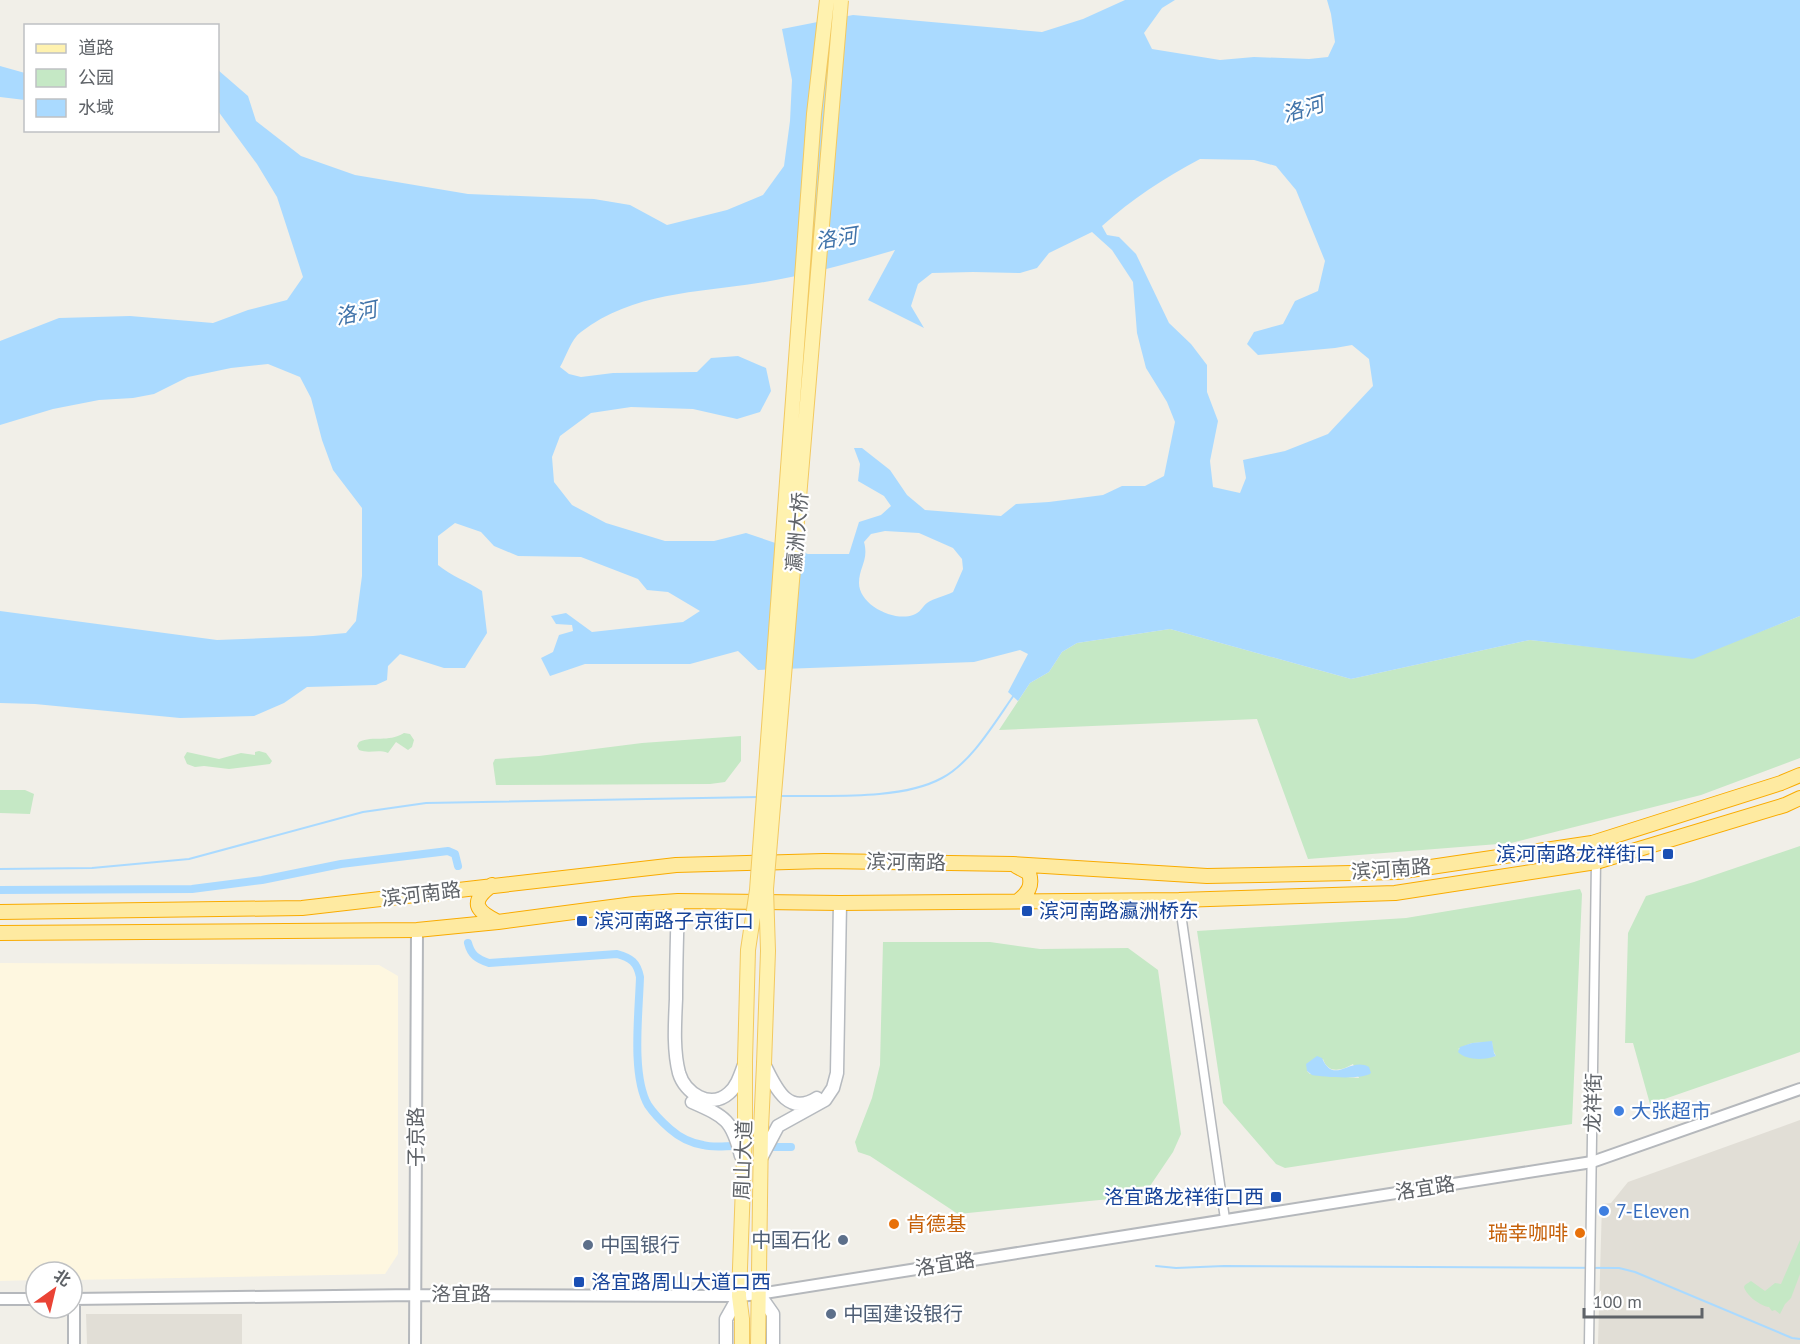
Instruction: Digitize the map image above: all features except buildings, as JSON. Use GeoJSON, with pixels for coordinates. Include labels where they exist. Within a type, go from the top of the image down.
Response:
{"type":"FeatureCollection","features":[{"type":"Feature","properties":{"kind":"highway","name":"滨河南路"},"geometry":{"type":"LineString","coordinates":[[0,912],[302,908],[676,865],[824,861],[1013,864],[1208,876],[1397,872],[1592,843],[1800,775]]}},
{"type":"Feature","properties":{"kind":"highway","name":"滨河南路"},"geometry":{"type":"LineString","coordinates":[[0,933],[417,930],[634,904],[678,901],[840,903],[1179,900],[1395,893],[1596,862],[1785,805],[1800,798]]}},
{"type":"Feature","properties":{"kind":"highway"},"geometry":{"type":"LineString","coordinates":[[1013,864],[1029,873],[1032,882],[1030,889],[1018,901]]}},
{"type":"Feature","properties":{"kind":"highway"},"geometry":{"type":"LineString","coordinates":[[492,885],[482,892],[477,901],[477,907],[481,913],[498,922]]}},
{"type":"Feature","properties":{"kind":"main road","name":"瀛洲大桥"},"geometry":{"type":"LineString","coordinates":[[745,1061],[748,950],[757,890],[814,114],[827,0]]}},
{"type":"Feature","properties":{"kind":"main road","name":"瀛洲大桥"},"geometry":{"type":"LineString","coordinates":[[764,1064],[768,951],[766,889],[841,0]]}},
{"type":"Feature","properties":{"kind":"main road"},"geometry":{"type":"LineString","coordinates":[[678,901],[672,1067],[678,1087],[684,1096],[726,1121],[735,1132],[743,1162]]}},
{"type":"Feature","properties":{"kind":"main road"},"geometry":{"type":"LineString","coordinates":[[760,1161],[778,1126],[825,1100],[833,1088],[837,1073],[840,903]]}},
{"type":"Feature","properties":{"kind":"main road"},"geometry":{"type":"LineString","coordinates":[[675,1030],[679,1072],[685,1087],[697,1097],[707,1100],[720,1099],[730,1093],[739,1080],[745,1061]]}},
{"type":"Feature","properties":{"kind":"main road"},"geometry":{"type":"LineString","coordinates":[[764,1064],[778,1093],[797,1104],[808,1104],[825,1090],[837,1051]]}},
{"type":"Feature","properties":{"kind":"main road","name":"周山大道"},"geometry":{"type":"LineString","coordinates":[[742,1344],[740,1292],[745,1061]]}},
{"type":"Feature","properties":{"kind":"main road","name":"周山大道"},"geometry":{"type":"LineString","coordinates":[[758,1344],[760,1161],[764,1064]]}},
{"type":"Feature","properties":{"kind":"main road","name":"周山大道"},"geometry":{"type":"LineString","coordinates":[[759,1291],[773,1314],[773,1344]]}},
{"type":"Feature","properties":{"kind":"main road","name":"周山大道"},"geometry":{"type":"LineString","coordinates":[[726,1344],[726,1319],[740,1292]]}},
{"type":"Feature","properties":{"kind":"street","name":"龙祥街"},"geometry":{"type":"LineString","coordinates":[[1589,1344],[1596,862]]}},
{"type":"Feature","properties":{"kind":"street"},"geometry":{"type":"LineString","coordinates":[[1179,900],[1224,1216]]}},
{"type":"Feature","properties":{"kind":"street","name":"子京路"},"geometry":{"type":"LineString","coordinates":[[415,1344],[417,930]]}},
{"type":"Feature","properties":{"kind":"street","name":"洛宜路"},"geometry":{"type":"LineString","coordinates":[[1592,1159],[1800,1083]]}},
{"type":"Feature","properties":{"kind":"street","name":"洛宜路"},"geometry":{"type":"LineString","coordinates":[[84,1296],[759,1291],[1592,1159],[1800,1089]]}},
{"type":"Feature","properties":{"kind":"street"},"geometry":{"type":"LineString","coordinates":[[0,1294],[24,1293]]}},
{"type":"Feature","properties":{"kind":"street"},"geometry":{"type":"LineString","coordinates":[[0,1299],[24,1299]]}},
{"type":"Feature","properties":{"kind":"street"},"geometry":{"type":"LineString","coordinates":[[74,1320],[74,1344]]}},
{"type":"Feature","properties":{"kind":"shaded area"},"geometry":{"type":"Polygon","coordinates":[[[0,963],[379,965],[398,976],[398,1254],[385,1274],[84,1280],[84,1260],[24,1260],[24,1280],[0,1281],[0,963]]]}},
{"type":"Feature","properties":{"kind":"shaded area"},"geometry":{"type":"Polygon","coordinates":[[[1800,1120],[1800,1344],[1598,1344],[1602,1204],[1611,1203],[1628,1182],[1800,1120]]]}},
{"type":"Feature","properties":{"kind":"shaded area"},"geometry":{"type":"Polygon","coordinates":[[[86,1314],[242,1314],[242,1344],[87,1344],[86,1314]]]}},
{"type":"Feature","properties":{"kind":"green space"},"geometry":{"type":"Polygon","coordinates":[[[1800,616],[1800,758],[1701,795],[1511,843],[1308,859],[1257,719],[999,730],[1030,683],[1049,672],[1062,652],[1077,643],[1170,629],[1351,679],[1530,640],[1693,658],[1800,616]]]}},
{"type":"Feature","properties":{"kind":"green space"},"geometry":{"type":"Polygon","coordinates":[[[404,733],[410,734],[414,740],[412,747],[408,750],[396,742],[388,753],[363,751],[357,746],[359,742],[365,740],[392,738],[404,733]]]}},
{"type":"Feature","properties":{"kind":"green space"},"geometry":{"type":"Polygon","coordinates":[[[741,736],[741,761],[725,782],[710,784],[496,785],[493,763],[495,759],[642,743],[741,736]]]}},
{"type":"Feature","properties":{"kind":"green space"},"geometry":{"type":"Polygon","coordinates":[[[187,752],[219,759],[241,753],[255,755],[255,752],[266,753],[272,761],[270,764],[229,769],[195,767],[187,764],[184,757],[187,752]]]}},
{"type":"Feature","properties":{"kind":"green space"},"geometry":{"type":"Polygon","coordinates":[[[0,790],[25,790],[34,794],[30,814],[0,813],[0,790]]]}},
{"type":"Feature","properties":{"kind":"green space"},"geometry":{"type":"Polygon","coordinates":[[[1800,846],[1800,1052],[1650,1104],[1633,1043],[1625,1043],[1628,933],[1646,896],[1800,846]]]}},
{"type":"Feature","properties":{"kind":"green space"},"geometry":{"type":"Polygon","coordinates":[[[1580,889],[1582,894],[1572,1124],[1285,1168],[1276,1164],[1223,1103],[1197,931],[1406,918],[1580,889]],[[1492,1042],[1472,1043],[1458,1049],[1485,1058],[1496,1056],[1492,1042]],[[1323,1059],[1307,1071],[1310,1074],[1359,1078],[1353,1064],[1335,1070],[1328,1067],[1323,1059]]]}},
{"type":"Feature","properties":{"kind":"green space"},"geometry":{"type":"Polygon","coordinates":[[[883,942],[990,942],[1040,949],[1128,948],[1158,970],[1181,1134],[1173,1152],[1150,1186],[1137,1187],[1130,1197],[958,1214],[870,1156],[858,1152],[855,1142],[872,1098],[880,1065],[883,942]]]}},
{"type":"Feature","properties":{"kind":"green space"},"geometry":{"type":"Polygon","coordinates":[[[1800,1240],[1800,1274],[1791,1298],[1780,1314],[1754,1300],[1744,1287],[1751,1281],[1765,1291],[1775,1283],[1781,1284],[1800,1240]]]}},
{"type":"Feature","properties":{"kind":"water","name":"洛河"},"geometry":{"type":"Polygon","coordinates":[[[1125,0],[1175,0],[1162,8],[1144,33],[1152,49],[1220,60],[1254,57],[1309,59],[1328,57],[1335,42],[1327,0],[1800,0],[1800,616],[1693,659],[1530,640],[1351,679],[1170,629],[1077,643],[1062,652],[1049,672],[1030,683],[1018,701],[1008,692],[1028,654],[1020,650],[974,662],[758,670],[738,651],[690,664],[585,664],[550,676],[541,658],[553,652],[559,635],[573,631],[572,625],[556,624],[551,616],[566,613],[592,632],[683,622],[700,611],[668,592],[647,590],[638,579],[581,557],[518,556],[494,546],[481,532],[455,523],[438,536],[438,565],[482,591],[487,633],[465,668],[444,668],[400,654],[388,666],[387,680],[376,685],[307,687],[284,703],[254,716],[180,718],[35,704],[0,703],[0,611],[217,640],[346,633],[356,621],[362,576],[362,508],[333,470],[311,398],[300,377],[268,364],[231,368],[188,377],[154,394],[99,400],[53,409],[0,425],[0,341],[59,318],[130,316],[213,323],[248,310],[287,300],[303,277],[277,197],[257,164],[219,112],[219,71],[248,96],[256,121],[301,156],[355,175],[468,194],[594,199],[630,205],[667,225],[727,210],[763,195],[784,166],[790,121],[792,80],[782,29],[853,15],[1042,32],[1083,19],[1125,0]],[[1200,159],[1149,190],[1102,226],[1107,235],[1119,237],[1136,254],[1169,323],[1191,344],[1207,365],[1207,392],[1218,421],[1210,461],[1213,487],[1240,493],[1246,478],[1243,460],[1285,451],[1328,434],[1373,386],[1369,359],[1352,345],[1258,355],[1247,344],[1254,332],[1283,324],[1295,301],[1318,291],[1325,261],[1296,190],[1276,166],[1254,160],[1200,159]],[[1092,232],[1049,253],[1037,268],[1020,273],[932,273],[918,284],[911,306],[924,328],[868,300],[895,250],[793,277],[666,296],[622,309],[601,319],[577,335],[560,367],[569,374],[581,377],[613,373],[697,372],[711,358],[738,356],[766,368],[771,391],[760,412],[737,419],[693,409],[631,407],[591,413],[560,436],[552,457],[554,482],[572,505],[606,523],[665,541],[714,541],[746,533],[808,554],[849,554],[859,522],[881,515],[891,506],[884,496],[858,481],[860,464],[854,448],[862,448],[890,470],[907,495],[925,510],[1001,516],[1016,504],[1103,495],[1122,486],[1145,486],[1164,476],[1175,422],[1167,402],[1146,368],[1137,333],[1133,282],[1112,250],[1092,232]],[[885,531],[871,534],[864,542],[865,559],[859,583],[861,591],[871,605],[888,614],[905,617],[915,614],[930,601],[953,592],[963,569],[962,559],[953,548],[919,533],[885,531]]]}},
{"type":"Feature","properties":{"kind":"water"},"geometry":{"type":"Polygon","coordinates":[[[0,66],[24,73],[24,100],[0,97],[0,66]]]}},
{"type":"Feature","properties":{"kind":"water"},"geometry":{"type":"Polygon","coordinates":[[[1492,1041],[1496,1056],[1476,1059],[1458,1052],[1460,1047],[1472,1043],[1492,1041]]]}},
{"type":"Feature","properties":{"kind":"water"},"geometry":{"type":"Polygon","coordinates":[[[1317,1056],[1322,1058],[1332,1070],[1362,1065],[1369,1067],[1371,1073],[1360,1077],[1312,1075],[1307,1071],[1306,1064],[1317,1056]]]}},
{"type":"Feature","properties":{"kind":"waterway"},"geometry":{"type":"LineString","coordinates":[[778,796],[884,794],[925,785],[942,778],[973,752],[1014,695]]}},
{"type":"Feature","properties":{"kind":"waterway"},"geometry":{"type":"LineString","coordinates":[[0,869],[92,868],[189,859],[363,812],[426,803],[758,797]]}},
{"type":"Feature","properties":{"kind":"waterway"},"geometry":{"type":"LineString","coordinates":[[0,890],[192,889],[262,880],[341,864],[448,851],[455,854],[458,866]]}},
{"type":"Feature","properties":{"kind":"waterway"},"geometry":{"type":"LineString","coordinates":[[468,943],[475,956],[489,963],[617,954],[630,959],[635,964],[640,977],[638,1061],[639,1077],[648,1105],[655,1115],[677,1135],[685,1139],[707,1146],[735,1146]]}},
{"type":"Feature","properties":{"kind":"waterway"},"geometry":{"type":"LineString","coordinates":[[772,1147],[791,1147]]}},
{"type":"Feature","properties":{"kind":"waterway"},"geometry":{"type":"LineString","coordinates":[[1156,1266],[1176,1268],[1224,1266],[1619,1268],[1635,1272],[1792,1338],[1800,1339]]}},
{"type":"Feature","properties":{"kind":"place","name":"滨河南路龙祥街口"},"geometry":{"type":"Point","coordinates":[1668,854]}},
{"type":"Feature","properties":{"kind":"place","name":"滨河南路瀛洲桥东"},"geometry":{"type":"Point","coordinates":[1027,911]}},
{"type":"Feature","properties":{"kind":"place","name":"滨河南路子京街口"},"geometry":{"type":"Point","coordinates":[582,921]}},
{"type":"Feature","properties":{"kind":"place","name":"大张超市"},"geometry":{"type":"Point","coordinates":[1619,1111]}},
{"type":"Feature","properties":{"kind":"place","name":"洛宜路龙祥街口西"},"geometry":{"type":"Point","coordinates":[1276,1197]}},
{"type":"Feature","properties":{"kind":"place","name":"7-Eleven"},"geometry":{"type":"Point","coordinates":[1604,1211]}},
{"type":"Feature","properties":{"kind":"place","name":"肯德基"},"geometry":{"type":"Point","coordinates":[894,1224]}},
{"type":"Feature","properties":{"kind":"place","name":"瑞幸咖啡"},"geometry":{"type":"Point","coordinates":[1580,1233]}},
{"type":"Feature","properties":{"kind":"place","name":"中国石化"},"geometry":{"type":"Point","coordinates":[843,1240]}},
{"type":"Feature","properties":{"kind":"place","name":"中国银行"},"geometry":{"type":"Point","coordinates":[588,1245]}},
{"type":"Feature","properties":{"kind":"place","name":"洛宜路周山大道口西"},"geometry":{"type":"Point","coordinates":[579,1282]}},
{"type":"Feature","properties":{"kind":"place","name":"中国建设银行"},"geometry":{"type":"Point","coordinates":[831,1314]}}]}
